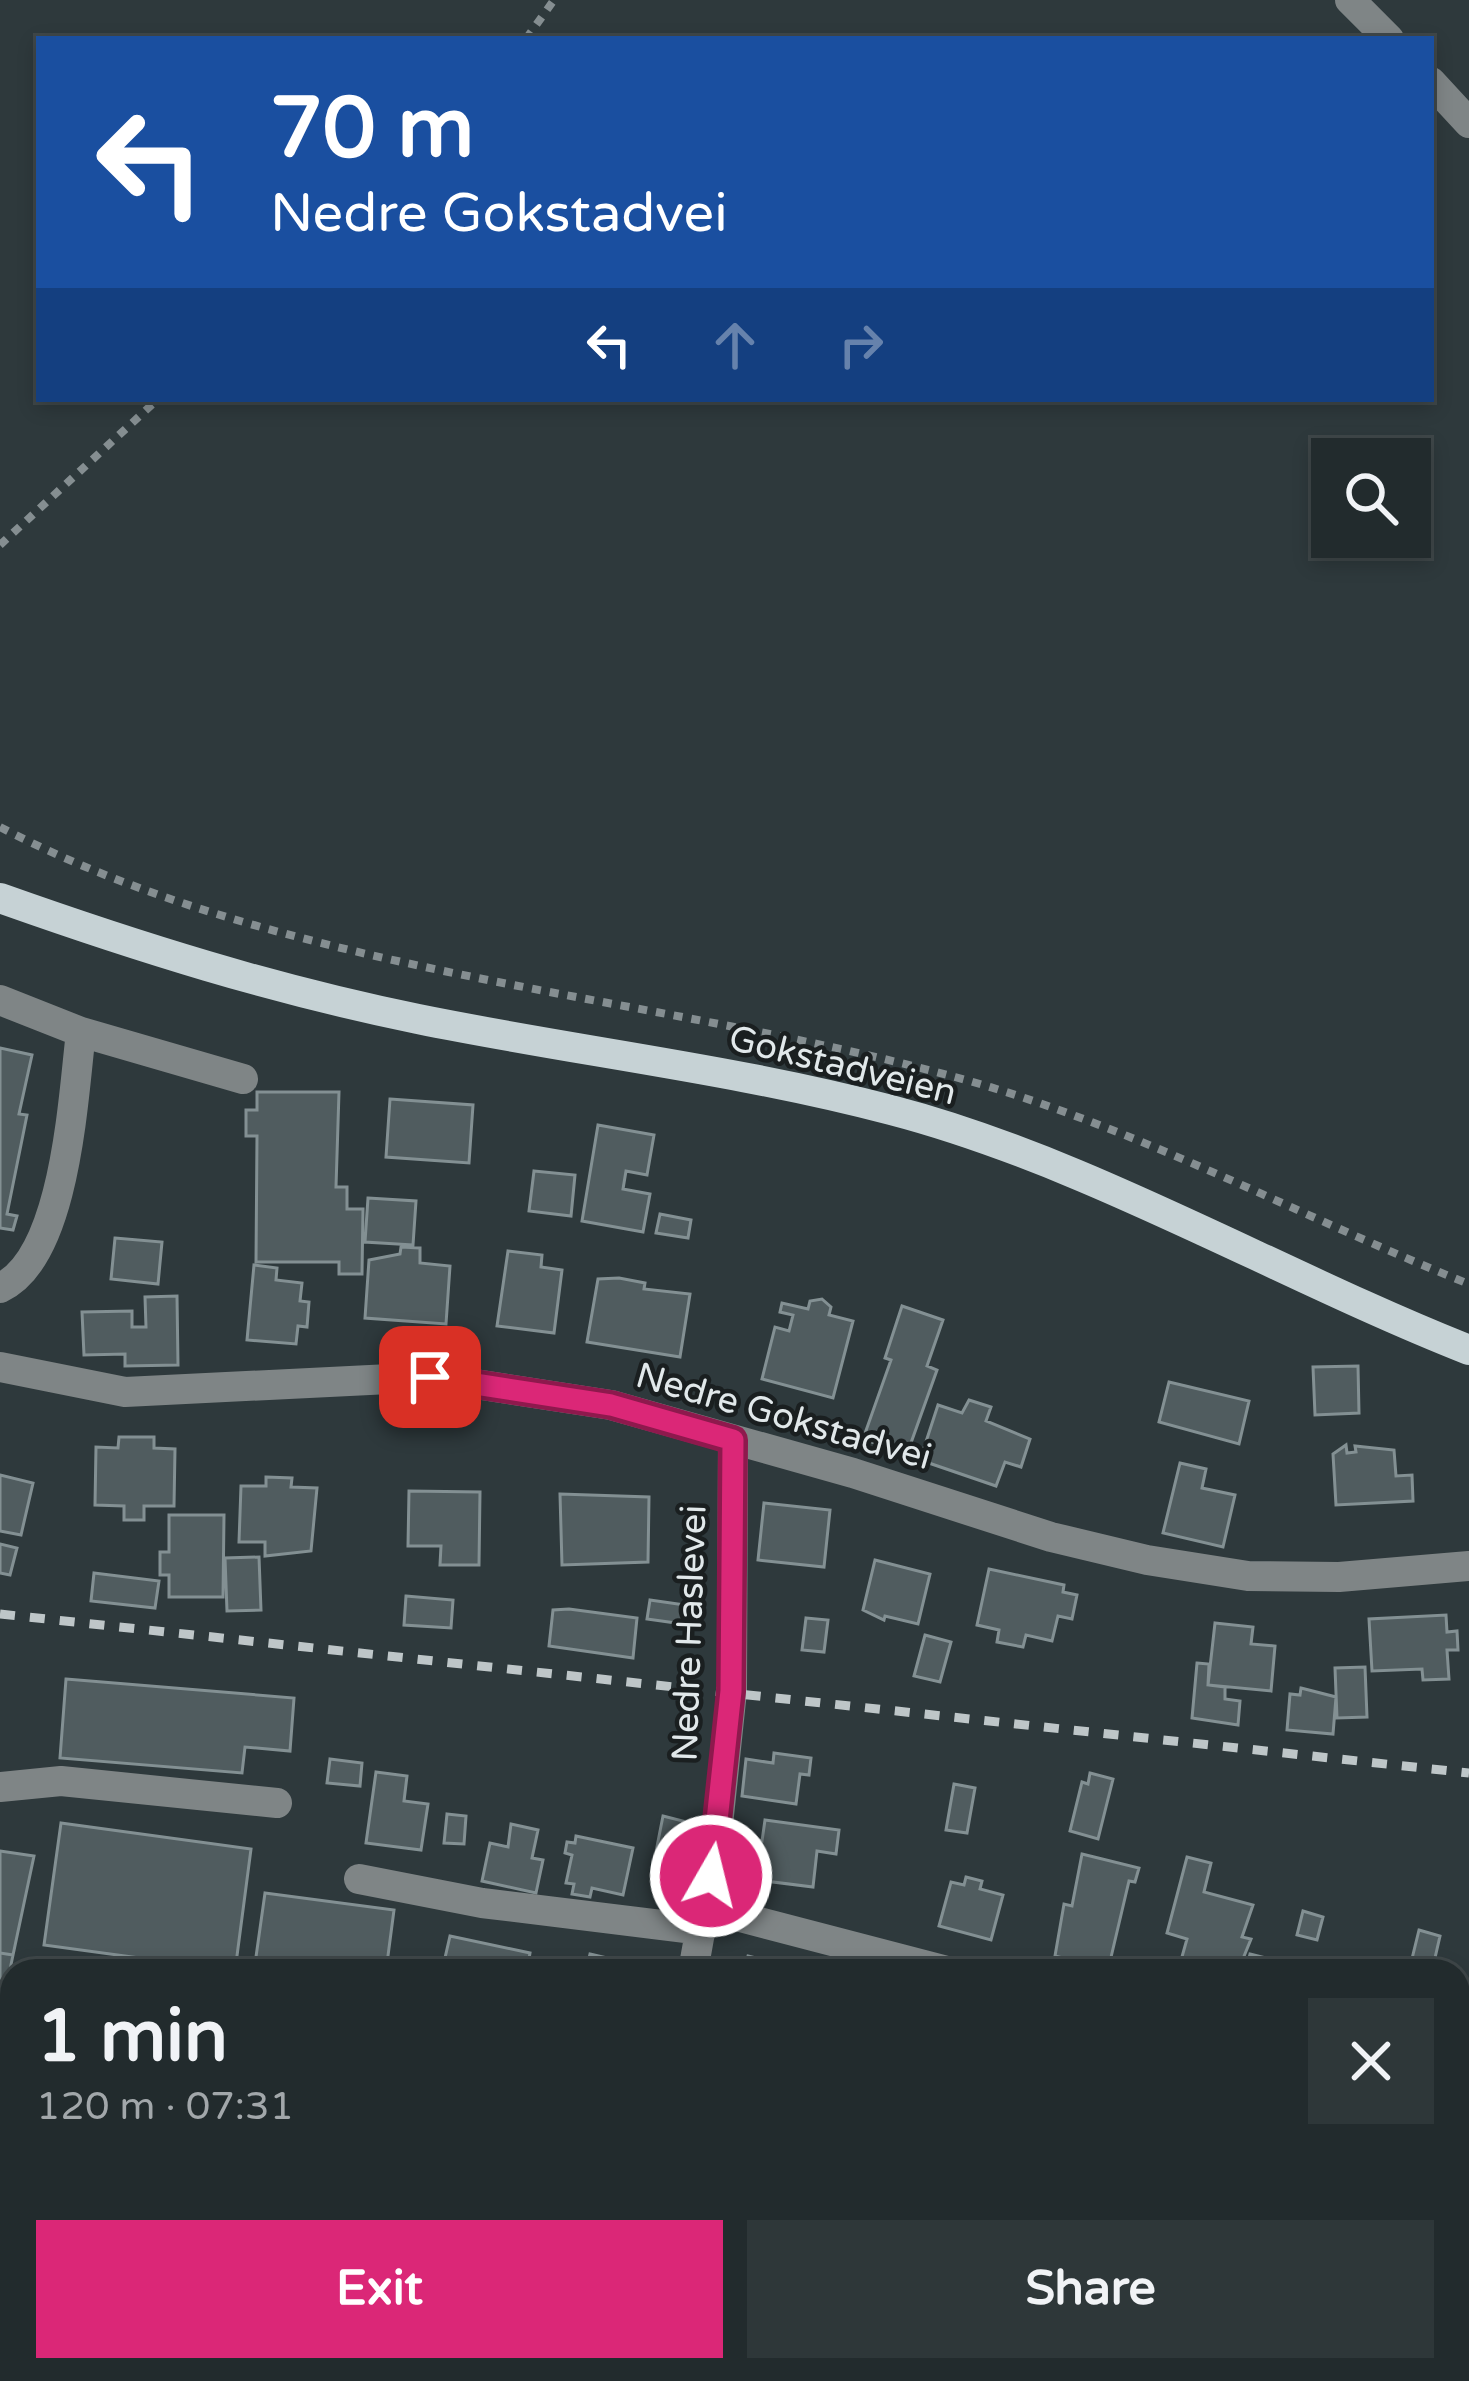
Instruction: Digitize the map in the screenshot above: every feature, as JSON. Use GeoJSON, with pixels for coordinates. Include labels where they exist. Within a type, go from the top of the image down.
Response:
{"type":"FeatureCollection","features":[{"type":"Feature","properties":{"kind":"main road","name":"Gokstadveien"},"geometry":{"type":"LineString","coordinates":[[0,877],[166,957]]}},
{"type":"Feature","properties":{"kind":"main road","name":"Gokstadveien"},"geometry":{"type":"LineString","coordinates":[[0,898],[166,957],[419,1019],[770,1081],[894,1111],[1055,1169],[1469,1350]]}},
{"type":"Feature","properties":{"kind":"street"},"geometry":{"type":"LineString","coordinates":[[1350,0],[1386,36]]}},
{"type":"Feature","properties":{"kind":"street"},"geometry":{"type":"LineString","coordinates":[[1434,85],[1469,123]]}},
{"type":"Feature","properties":{"kind":"street"},"geometry":{"type":"LineString","coordinates":[[0,1000],[81,1032],[243,1079]]}},
{"type":"Feature","properties":{"kind":"street"},"geometry":{"type":"LineString","coordinates":[[0,1288],[31,1264],[44,1235],[65,1154],[81,1032]]}},
{"type":"Feature","properties":{"kind":"street","name":"Nedre Gokstadvei"},"geometry":{"type":"LineString","coordinates":[[0,1366],[124,1392],[430,1377],[611,1405],[1051,1537],[1147,1560],[1248,1576],[1339,1577],[1469,1566]]}},
{"type":"Feature","properties":{"kind":"street","name":"Nedre Haslevei"},"geometry":{"type":"LineString","coordinates":[[696,1959],[731,1691],[733,1440]]}},
{"type":"Feature","properties":{"kind":"street"},"geometry":{"type":"LineString","coordinates":[[0,1786],[61,1781],[277,1803]]}},
{"type":"Feature","properties":{"kind":"street"},"geometry":{"type":"LineString","coordinates":[[359,1879],[482,1903],[704,1919],[891,1959]]}},
{"type":"Feature","properties":{"kind":"path"},"geometry":{"type":"LineString","coordinates":[[528,36],[554,0]]}},
{"type":"Feature","properties":{"kind":"path"},"geometry":{"type":"LineString","coordinates":[[0,545],[155,402]]}},
{"type":"Feature","properties":{"kind":"building"},"geometry":{"type":"Polygon","coordinates":[[[0,1048],[32,1055],[19,1114],[27,1115],[7,1214],[17,1216],[13,1230],[0,1228],[0,1048]]]}},
{"type":"Feature","properties":{"kind":"building"},"geometry":{"type":"Polygon","coordinates":[[[257,1092],[339,1092],[336,1187],[347,1187],[347,1209],[363,1209],[362,1274],[339,1274],[339,1262],[256,1262],[257,1136],[246,1136],[246,1110],[257,1110],[257,1092]]]}},
{"type":"Feature","properties":{"kind":"building"},"geometry":{"type":"Polygon","coordinates":[[[390,1099],[473,1105],[469,1163],[386,1157],[390,1099]]]}},
{"type":"Feature","properties":{"kind":"building"},"geometry":{"type":"Polygon","coordinates":[[[598,1125],[654,1135],[647,1175],[626,1171],[623,1189],[650,1194],[643,1232],[582,1221],[598,1125]]]}},
{"type":"Feature","properties":{"kind":"building"},"geometry":{"type":"Polygon","coordinates":[[[534,1171],[575,1175],[571,1216],[529,1211],[534,1171]]]}},
{"type":"Feature","properties":{"kind":"building"},"geometry":{"type":"Polygon","coordinates":[[[368,1198],[416,1201],[413,1245],[365,1242],[368,1198]]]}},
{"type":"Feature","properties":{"kind":"building"},"geometry":{"type":"Polygon","coordinates":[[[660,1214],[691,1220],[688,1238],[656,1233],[660,1214]]]}},
{"type":"Feature","properties":{"kind":"building"},"geometry":{"type":"Polygon","coordinates":[[[115,1238],[162,1242],[158,1284],[111,1279],[115,1238]]]}},
{"type":"Feature","properties":{"kind":"building"},"geometry":{"type":"Polygon","coordinates":[[[401,1247],[420,1248],[420,1263],[450,1266],[446,1324],[365,1318],[369,1260],[400,1254],[401,1247]]]}},
{"type":"Feature","properties":{"kind":"building"},"geometry":{"type":"Polygon","coordinates":[[[508,1251],[542,1255],[541,1267],[562,1270],[554,1333],[497,1326],[508,1251]]]}},
{"type":"Feature","properties":{"kind":"building"},"geometry":{"type":"Polygon","coordinates":[[[254,1265],[277,1268],[276,1280],[302,1283],[300,1301],[309,1302],[307,1327],[298,1326],[296,1344],[247,1340],[254,1265]]]}},
{"type":"Feature","properties":{"kind":"building"},"geometry":{"type":"Polygon","coordinates":[[[598,1279],[645,1283],[644,1289],[690,1294],[680,1357],[587,1342],[598,1279]]]}},
{"type":"Feature","properties":{"kind":"building"},"geometry":{"type":"Polygon","coordinates":[[[177,1296],[178,1365],[125,1366],[125,1354],[84,1355],[82,1312],[132,1311],[132,1327],[146,1327],[145,1297],[177,1296]]]}},
{"type":"Feature","properties":{"kind":"building"},"geometry":{"type":"Polygon","coordinates":[[[822,1299],[831,1307],[829,1315],[853,1321],[833,1398],[762,1379],[775,1327],[789,1331],[793,1315],[780,1312],[782,1303],[808,1309],[810,1301],[822,1299]]]}},
{"type":"Feature","properties":{"kind":"building"},"geometry":{"type":"Polygon","coordinates":[[[902,1306],[943,1320],[927,1366],[937,1370],[907,1454],[863,1439],[891,1360],[885,1358],[902,1306]]]}},
{"type":"Feature","properties":{"kind":"building"},"geometry":{"type":"Polygon","coordinates":[[[1358,1366],[1359,1413],[1315,1415],[1313,1367],[1358,1366]]]}},
{"type":"Feature","properties":{"kind":"building"},"geometry":{"type":"Polygon","coordinates":[[[1169,1382],[1249,1401],[1239,1444],[1159,1422],[1169,1382]]]}},
{"type":"Feature","properties":{"kind":"building"},"geometry":{"type":"Polygon","coordinates":[[[969,1400],[991,1407],[986,1421],[1030,1439],[1021,1467],[1005,1462],[996,1486],[920,1460],[938,1405],[962,1413],[969,1400]]]}},
{"type":"Feature","properties":{"kind":"building"},"geometry":{"type":"Polygon","coordinates":[[[119,1437],[154,1437],[154,1448],[175,1449],[174,1506],[144,1506],[144,1520],[124,1520],[124,1506],[95,1505],[96,1447],[118,1448],[119,1437]]]}},
{"type":"Feature","properties":{"kind":"building"},"geometry":{"type":"Polygon","coordinates":[[[1346,1445],[1347,1453],[1356,1452],[1355,1446],[1394,1450],[1396,1476],[1412,1475],[1413,1501],[1336,1505],[1333,1454],[1346,1445]]]}},
{"type":"Feature","properties":{"kind":"building"},"geometry":{"type":"Polygon","coordinates":[[[1180,1463],[1206,1469],[1202,1488],[1235,1495],[1223,1547],[1163,1533],[1180,1463]]]}},
{"type":"Feature","properties":{"kind":"building"},"geometry":{"type":"Polygon","coordinates":[[[0,1475],[33,1483],[21,1535],[0,1531],[0,1475]]]}},
{"type":"Feature","properties":{"kind":"building"},"geometry":{"type":"Polygon","coordinates":[[[266,1477],[292,1478],[291,1487],[317,1488],[311,1551],[265,1556],[265,1542],[239,1542],[241,1486],[266,1486],[266,1477]]]}},
{"type":"Feature","properties":{"kind":"building"},"geometry":{"type":"Polygon","coordinates":[[[409,1491],[480,1492],[479,1565],[440,1565],[441,1546],[408,1546],[409,1491]]]}},
{"type":"Feature","properties":{"kind":"building"},"geometry":{"type":"Polygon","coordinates":[[[560,1494],[649,1497],[648,1562],[562,1565],[560,1494]]]}},
{"type":"Feature","properties":{"kind":"building"},"geometry":{"type":"Polygon","coordinates":[[[764,1503],[830,1510],[824,1567],[758,1560],[764,1503]]]}},
{"type":"Feature","properties":{"kind":"building"},"geometry":{"type":"Polygon","coordinates":[[[169,1515],[224,1515],[223,1597],[169,1597],[169,1575],[160,1575],[160,1552],[169,1552],[169,1515]]]}},
{"type":"Feature","properties":{"kind":"building"},"geometry":{"type":"Polygon","coordinates":[[[0,1544],[17,1548],[10,1575],[0,1573],[0,1544]]]}},
{"type":"Feature","properties":{"kind":"building"},"geometry":{"type":"Polygon","coordinates":[[[259,1557],[261,1610],[227,1611],[225,1558],[259,1557]]]}},
{"type":"Feature","properties":{"kind":"building"},"geometry":{"type":"Polygon","coordinates":[[[875,1560],[930,1574],[918,1624],[885,1616],[884,1620],[863,1610],[875,1560]]]}},
{"type":"Feature","properties":{"kind":"building"},"geometry":{"type":"Polygon","coordinates":[[[989,1569],[1064,1585],[1063,1592],[1077,1595],[1072,1619],[1058,1616],[1052,1641],[1026,1635],[1023,1647],[997,1642],[999,1630],[977,1625],[989,1569]]]}},
{"type":"Feature","properties":{"kind":"building"},"geometry":{"type":"Polygon","coordinates":[[[94,1573],[159,1581],[155,1608],[91,1601],[94,1573]]]}},
{"type":"Feature","properties":{"kind":"building"},"geometry":{"type":"Polygon","coordinates":[[[406,1596],[453,1600],[451,1628],[404,1625],[406,1596]]]}},
{"type":"Feature","properties":{"kind":"building"},"geometry":{"type":"Polygon","coordinates":[[[650,1600],[685,1605],[683,1624],[647,1619],[650,1600]]]}},
{"type":"Feature","properties":{"kind":"building"},"geometry":{"type":"Polygon","coordinates":[[[553,1610],[637,1618],[633,1658],[549,1646],[553,1610]]]}},
{"type":"Feature","properties":{"kind":"building"},"geometry":{"type":"Polygon","coordinates":[[[1446,1615],[1447,1632],[1457,1631],[1458,1650],[1447,1650],[1449,1679],[1423,1680],[1422,1669],[1372,1671],[1369,1619],[1446,1615]]]}},
{"type":"Feature","properties":{"kind":"building"},"geometry":{"type":"Polygon","coordinates":[[[806,1618],[828,1620],[824,1652],[802,1650],[806,1618]]]}},
{"type":"Feature","properties":{"kind":"building"},"geometry":{"type":"Polygon","coordinates":[[[1215,1623],[1253,1627],[1251,1644],[1275,1646],[1271,1691],[1208,1685],[1215,1623]]]}},
{"type":"Feature","properties":{"kind":"building"},"geometry":{"type":"Polygon","coordinates":[[[925,1635],[951,1642],[940,1682],[914,1676],[925,1635]]]}},
{"type":"Feature","properties":{"kind":"building"},"geometry":{"type":"Polygon","coordinates":[[[1197,1663],[1209,1664],[1208,1685],[1225,1687],[1225,1699],[1240,1701],[1238,1725],[1192,1718],[1197,1663]]]}},
{"type":"Feature","properties":{"kind":"building"},"geometry":{"type":"Polygon","coordinates":[[[1365,1667],[1367,1717],[1337,1718],[1335,1668],[1365,1667]]]}},
{"type":"Feature","properties":{"kind":"building"},"geometry":{"type":"Polygon","coordinates":[[[66,1679],[294,1698],[290,1751],[245,1747],[242,1773],[60,1758],[66,1679]]]}},
{"type":"Feature","properties":{"kind":"building"},"geometry":{"type":"Polygon","coordinates":[[[1301,1688],[1336,1697],[1333,1734],[1287,1730],[1290,1694],[1300,1695],[1301,1688]]]}},
{"type":"Feature","properties":{"kind":"building"},"geometry":{"type":"Polygon","coordinates":[[[774,1753],[811,1758],[809,1775],[800,1774],[796,1804],[742,1796],[746,1759],[773,1763],[774,1753]]]}},
{"type":"Feature","properties":{"kind":"building"},"geometry":{"type":"Polygon","coordinates":[[[330,1759],[362,1763],[360,1786],[327,1783],[330,1759]]]}},
{"type":"Feature","properties":{"kind":"building"},"geometry":{"type":"Polygon","coordinates":[[[376,1772],[407,1776],[404,1801],[428,1804],[421,1850],[366,1843],[376,1772]]]}},
{"type":"Feature","properties":{"kind":"building"},"geometry":{"type":"Polygon","coordinates":[[[1090,1773],[1113,1779],[1098,1839],[1070,1831],[1082,1782],[1088,1784],[1090,1773]]]}},
{"type":"Feature","properties":{"kind":"building"},"geometry":{"type":"Polygon","coordinates":[[[954,1784],[975,1788],[967,1833],[946,1830],[954,1784]]]}},
{"type":"Feature","properties":{"kind":"building"},"geometry":{"type":"Polygon","coordinates":[[[447,1814],[466,1816],[464,1844],[444,1843],[447,1814]]]}},
{"type":"Feature","properties":{"kind":"building"},"geometry":{"type":"Polygon","coordinates":[[[663,1816],[683,1821],[680,1836],[691,1838],[686,1863],[675,1861],[672,1876],[652,1872],[663,1816]]]}},
{"type":"Feature","properties":{"kind":"building"},"geometry":{"type":"Polygon","coordinates":[[[765,1820],[839,1830],[836,1854],[817,1851],[813,1887],[757,1880],[760,1860],[749,1859],[752,1839],[762,1841],[765,1820]]]}},
{"type":"Feature","properties":{"kind":"building"},"geometry":{"type":"Polygon","coordinates":[[[61,1823],[251,1849],[237,1959],[147,1959],[44,1945],[61,1823]]]}},
{"type":"Feature","properties":{"kind":"building"},"geometry":{"type":"Polygon","coordinates":[[[511,1824],[538,1830],[532,1858],[543,1860],[536,1893],[482,1881],[490,1843],[508,1847],[511,1824]]]}},
{"type":"Feature","properties":{"kind":"building"},"geometry":{"type":"Polygon","coordinates":[[[576,1836],[633,1848],[623,1895],[592,1888],[590,1897],[572,1894],[574,1884],[566,1883],[572,1855],[565,1853],[567,1842],[575,1843],[576,1836]]]}},
{"type":"Feature","properties":{"kind":"building"},"geometry":{"type":"Polygon","coordinates":[[[0,1851],[34,1856],[13,1955],[0,1953],[0,1851]]]}},
{"type":"Feature","properties":{"kind":"building"},"geometry":{"type":"Polygon","coordinates":[[[1082,1854],[1139,1868],[1135,1882],[1129,1881],[1111,1959],[1055,1956],[1064,1904],[1072,1906],[1082,1854]]]}},
{"type":"Feature","properties":{"kind":"building"},"geometry":{"type":"Polygon","coordinates":[[[1187,1857],[1211,1863],[1204,1892],[1253,1905],[1242,1937],[1251,1939],[1243,1959],[1181,1959],[1187,1939],[1167,1933],[1187,1857]]]}},
{"type":"Feature","properties":{"kind":"building"},"geometry":{"type":"Polygon","coordinates":[[[966,1877],[982,1881],[980,1889],[1003,1895],[991,1940],[939,1926],[951,1882],[964,1885],[966,1877]]]}},
{"type":"Feature","properties":{"kind":"building"},"geometry":{"type":"Polygon","coordinates":[[[265,1893],[394,1910],[388,1959],[256,1959],[265,1893]]]}},
{"type":"Feature","properties":{"kind":"building"},"geometry":{"type":"Polygon","coordinates":[[[1303,1911],[1323,1917],[1317,1940],[1297,1935],[1303,1911]]]}},
{"type":"Feature","properties":{"kind":"building"},"geometry":{"type":"Polygon","coordinates":[[[1419,1930],[1440,1936],[1435,1959],[1412,1959],[1419,1930]]]}},
{"type":"Feature","properties":{"kind":"building"},"geometry":{"type":"Polygon","coordinates":[[[450,1936],[530,1953],[529,1959],[445,1959],[450,1936]]]}},
{"type":"Feature","properties":{"kind":"railway"},"geometry":{"type":"LineString","coordinates":[[0,1614],[1469,1773]]}},
{"type":"Feature","properties":{"kind":"route"},"geometry":{"type":"LineString","coordinates":[[430,1377],[611,1405],[733,1440],[731,1691],[711,1876]]}}]}
